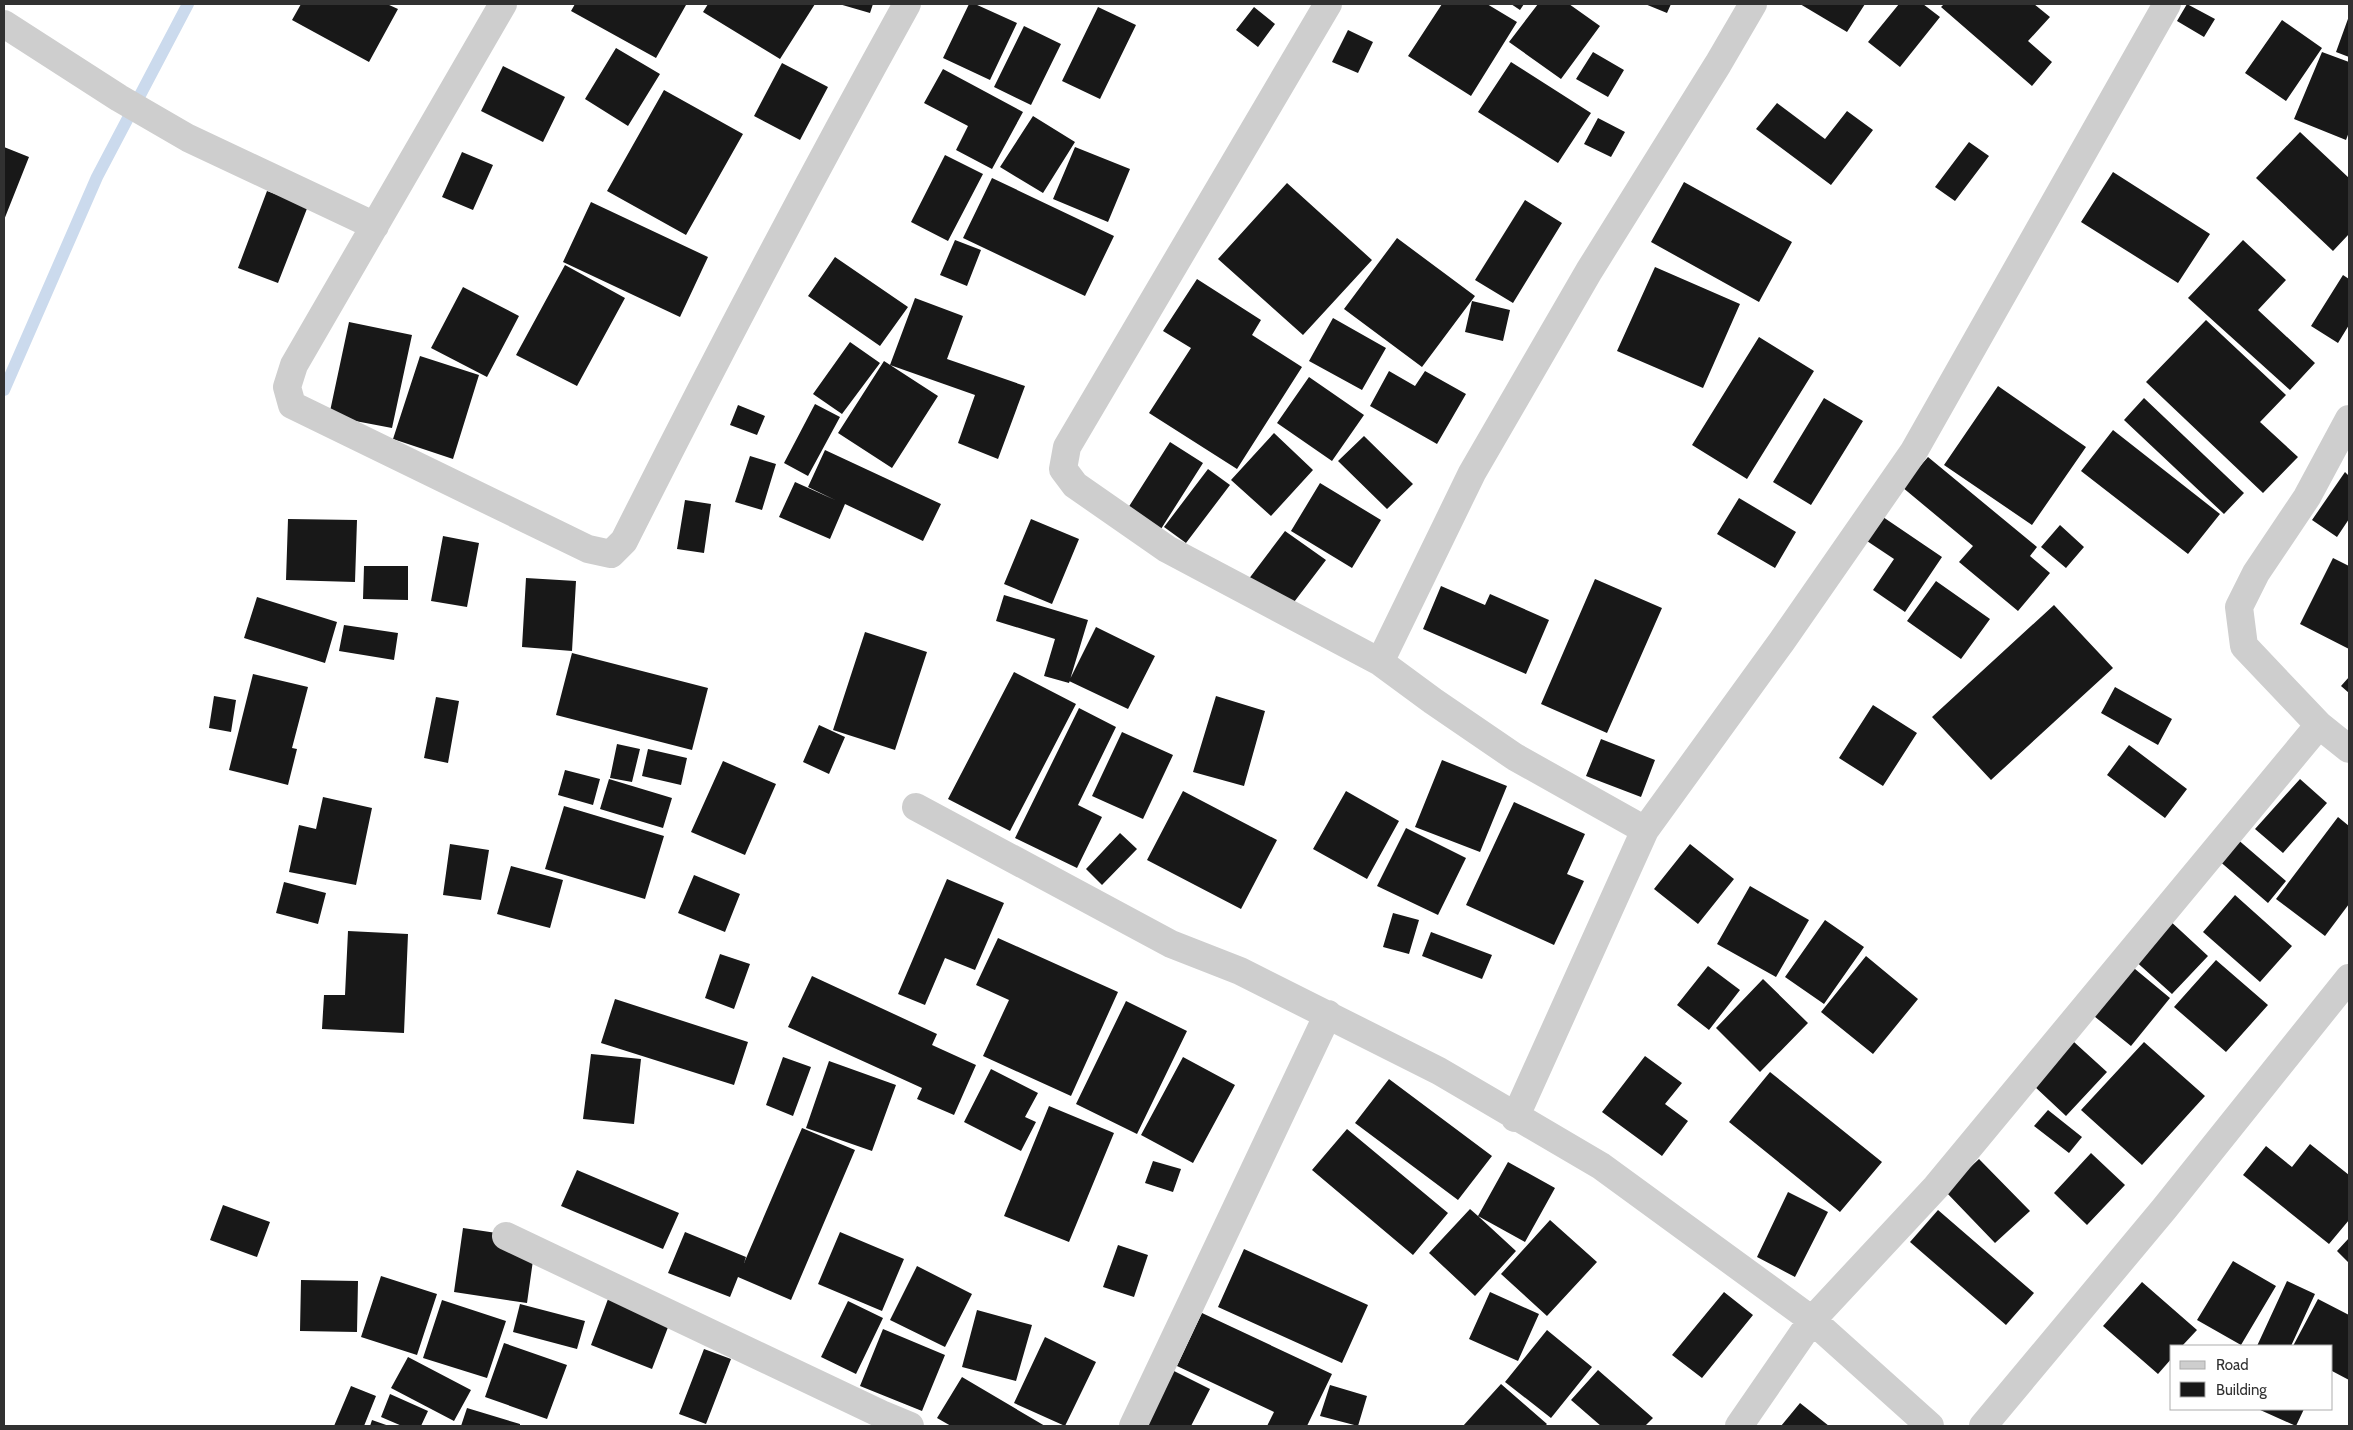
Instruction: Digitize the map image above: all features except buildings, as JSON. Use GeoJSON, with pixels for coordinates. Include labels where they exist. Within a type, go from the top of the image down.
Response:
{"type":"FeatureCollection","features":[{"type":"Feature","properties":{"kind":"street"},"geometry":{"type":"LineString","coordinates":[[504,4],[294,365],[287,387],[292,405],[588,549],[610,554],[624,541],[774,251],[907,4]]}},
{"type":"Feature","properties":{"kind":"street"},"geometry":{"type":"LineString","coordinates":[[1328,4],[1067,447],[1063,468],[1074,485],[1167,549],[1380,662],[1432,702],[1515,757],[1645,830]]}},
{"type":"Feature","properties":{"kind":"street"},"geometry":{"type":"LineString","coordinates":[[1380,662],[1472,473],[1589,271],[1718,64],[1753,4]]}},
{"type":"Feature","properties":{"kind":"street"},"geometry":{"type":"LineString","coordinates":[[1515,1118],[1645,830],[1782,641],[1914,451],[2167,4]]}},
{"type":"Feature","properties":{"kind":"street"},"geometry":{"type":"LineString","coordinates":[[4,24],[119,98],[188,138],[374,226]]}},
{"type":"Feature","properties":{"kind":"street"},"geometry":{"type":"LineString","coordinates":[[2349,419],[2307,497],[2256,573],[2239,607],[2244,646],[2319,725],[2349,749]]}},
{"type":"Feature","properties":{"kind":"street"},"geometry":{"type":"LineString","coordinates":[[1739,1426],[1812,1320],[1936,1187],[2319,725]]}},
{"type":"Feature","properties":{"kind":"street"},"geometry":{"type":"LineString","coordinates":[[916,807],[1171,944],[1240,971],[1439,1071],[1515,1118],[1601,1166],[1812,1320],[1930,1426]]}},
{"type":"Feature","properties":{"kind":"street"},"geometry":{"type":"LineString","coordinates":[[1983,1426],[2164,1209],[2349,978]]}},
{"type":"Feature","properties":{"kind":"street"},"geometry":{"type":"LineString","coordinates":[[1134,1426],[1328,1014]]}},
{"type":"Feature","properties":{"kind":"street"},"geometry":{"type":"LineString","coordinates":[[506,1236],[910,1426]]}},
{"type":"Feature","properties":{"kind":"waterway"},"geometry":{"type":"LineString","coordinates":[[4,390],[97,177],[188,4]]}}]}
